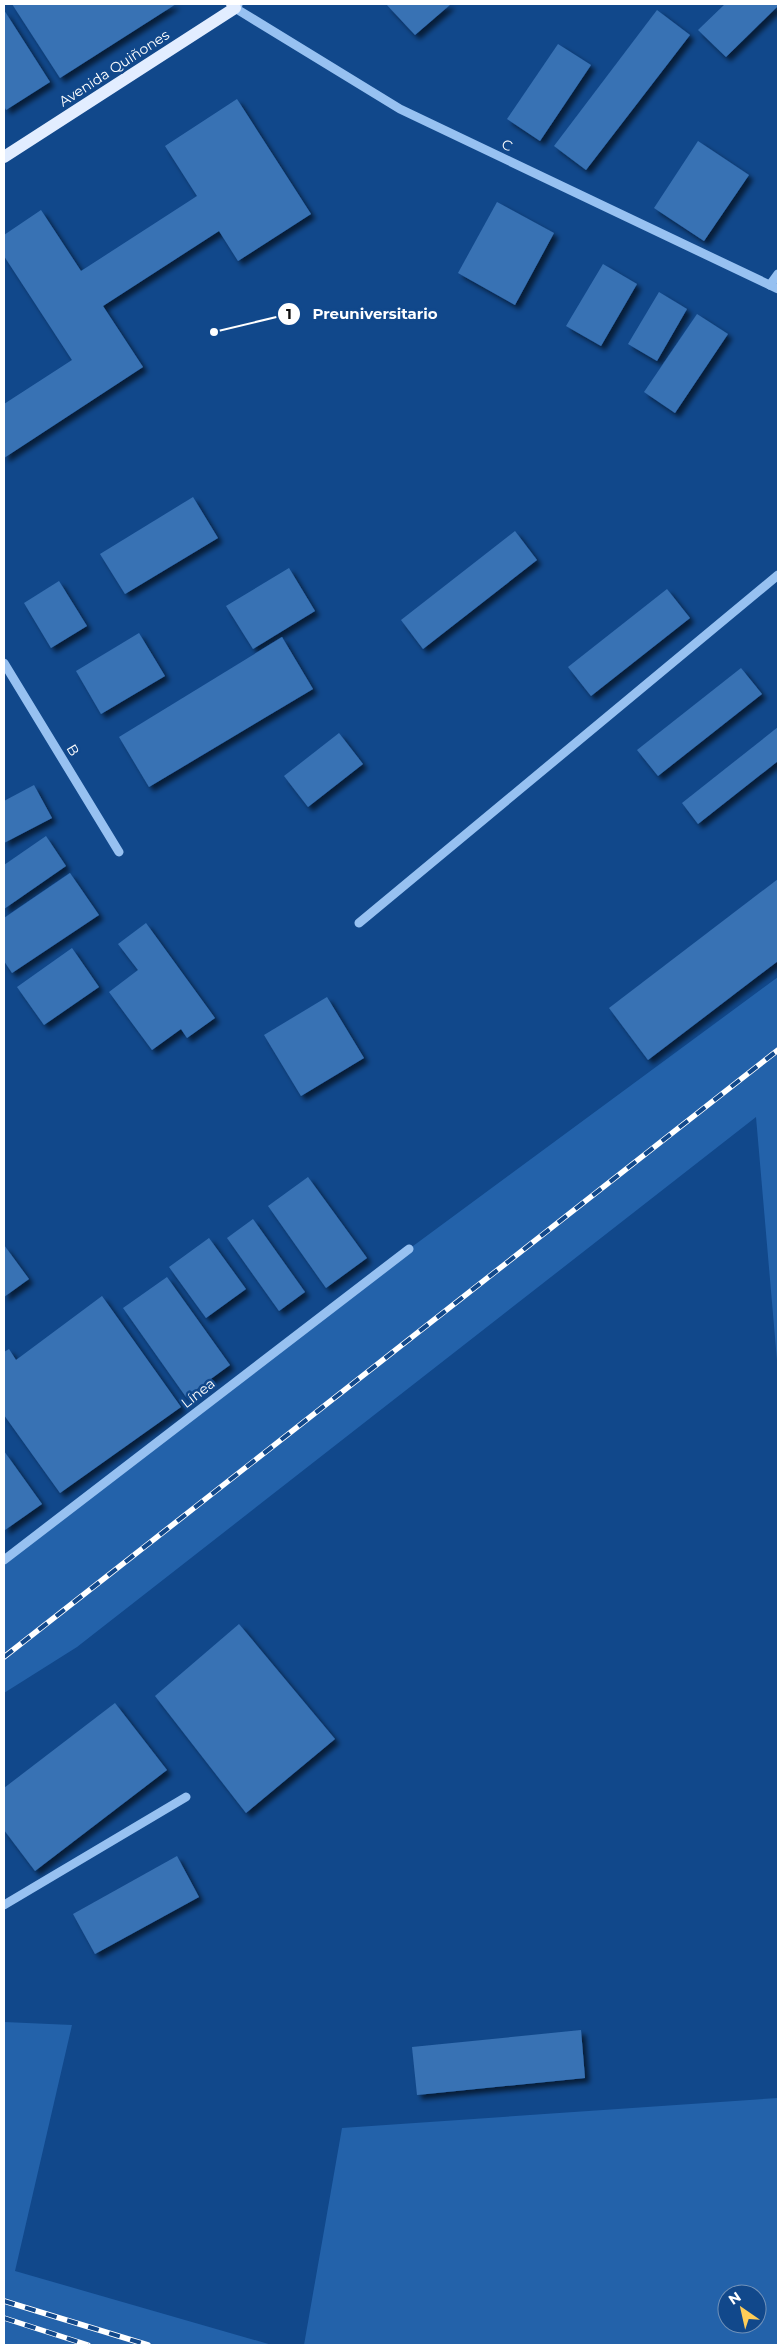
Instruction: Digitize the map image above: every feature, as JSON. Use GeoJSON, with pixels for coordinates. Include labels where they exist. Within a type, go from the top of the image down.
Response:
{"type":"FeatureCollection","features":[{"type":"Feature","properties":{"kind":"main road","name":"Avenida Quiñones"},"geometry":{"type":"LineString","coordinates":[[4,157],[236,5]]}},
{"type":"Feature","properties":{"kind":"street","name":"C"},"geometry":{"type":"LineString","coordinates":[[236,5],[400,110],[774,287]]}},
{"type":"Feature","properties":{"kind":"street"},"geometry":{"type":"LineString","coordinates":[[774,287],[778,274]]}},
{"type":"Feature","properties":{"kind":"street"},"geometry":{"type":"LineString","coordinates":[[359,923],[778,576]]}},
{"type":"Feature","properties":{"kind":"street","name":"B"},"geometry":{"type":"LineString","coordinates":[[4,663],[119,852]]}},
{"type":"Feature","properties":{"kind":"street","name":"Línea"},"geometry":{"type":"LineString","coordinates":[[4,1560],[409,1248]]}},
{"type":"Feature","properties":{"kind":"street"},"geometry":{"type":"LineString","coordinates":[[4,1905],[186,1797]]}},
{"type":"Feature","properties":{"kind":"shaded area"},"geometry":{"type":"Polygon","coordinates":[[[778,977],[778,1372],[756,1117],[77,1647],[4,1693],[4,1564],[409,1249],[778,977]]]}},
{"type":"Feature","properties":{"kind":"shaded area"},"geometry":{"type":"Polygon","coordinates":[[[4,2022],[72,2025],[15,2271],[272,2345],[4,2345],[4,2022]]]}},
{"type":"Feature","properties":{"kind":"shaded area"},"geometry":{"type":"Polygon","coordinates":[[[778,2098],[778,2345],[304,2345],[342,2128],[778,2098]]]}},
{"type":"Feature","properties":{"kind":"building"},"geometry":{"type":"Polygon","coordinates":[[[12,4],[176,4],[60,78],[12,4]]]}},
{"type":"Feature","properties":{"kind":"building"},"geometry":{"type":"Polygon","coordinates":[[[386,4],[451,4],[415,35],[386,4]]]}},
{"type":"Feature","properties":{"kind":"building"},"geometry":{"type":"Polygon","coordinates":[[[725,4],[778,4],[778,6],[726,57],[698,30],[725,4]]]}},
{"type":"Feature","properties":{"kind":"building"},"geometry":{"type":"Polygon","coordinates":[[[4,10],[50,82],[6,110],[4,106],[4,10]]]}},
{"type":"Feature","properties":{"kind":"building"},"geometry":{"type":"Polygon","coordinates":[[[657,10],[690,35],[586,170],[554,146],[657,10]]]}},
{"type":"Feature","properties":{"kind":"building"},"geometry":{"type":"Polygon","coordinates":[[[558,44],[591,65],[540,141],[507,119],[558,44]]]}},
{"type":"Feature","properties":{"kind":"building"},"geometry":{"type":"Polygon","coordinates":[[[237,99],[311,214],[238,261],[219,231],[103,306],[143,367],[4,458],[4,404],[72,360],[4,256],[4,235],[41,210],[81,271],[197,196],[165,146],[237,99]]]}},
{"type":"Feature","properties":{"kind":"building"},"geometry":{"type":"Polygon","coordinates":[[[698,141],[749,175],[704,241],[654,208],[698,141]]]}},
{"type":"Feature","properties":{"kind":"building"},"geometry":{"type":"Polygon","coordinates":[[[497,202],[554,233],[515,305],[458,273],[497,202]]]}},
{"type":"Feature","properties":{"kind":"building"},"geometry":{"type":"Polygon","coordinates":[[[603,264],[637,284],[601,346],[566,326],[603,264]]]}},
{"type":"Feature","properties":{"kind":"building"},"geometry":{"type":"Polygon","coordinates":[[[659,292],[687,309],[657,361],[628,344],[659,292]]]}},
{"type":"Feature","properties":{"kind":"building"},"geometry":{"type":"Polygon","coordinates":[[[697,314],[728,334],[675,413],[644,392],[697,314]]]}},
{"type":"Feature","properties":{"kind":"building"},"geometry":{"type":"Polygon","coordinates":[[[193,497],[218,538],[125,594],[100,554],[193,497]]]}},
{"type":"Feature","properties":{"kind":"building"},"geometry":{"type":"Polygon","coordinates":[[[515,531],[537,560],[423,649],[401,620],[515,531]]]}},
{"type":"Feature","properties":{"kind":"building"},"geometry":{"type":"Polygon","coordinates":[[[289,568],[315,611],[253,649],[226,606],[289,568]]]}},
{"type":"Feature","properties":{"kind":"building"},"geometry":{"type":"Polygon","coordinates":[[[59,581],[87,626],[51,648],[24,603],[59,581]]]}},
{"type":"Feature","properties":{"kind":"building"},"geometry":{"type":"Polygon","coordinates":[[[667,589],[690,618],[591,696],[568,667],[667,589]]]}},
{"type":"Feature","properties":{"kind":"building"},"geometry":{"type":"Polygon","coordinates":[[[139,633],[165,676],[101,714],[76,671],[139,633]]]}},
{"type":"Feature","properties":{"kind":"building"},"geometry":{"type":"Polygon","coordinates":[[[282,637],[313,689],[149,787],[119,737],[282,637]]]}},
{"type":"Feature","properties":{"kind":"building"},"geometry":{"type":"Polygon","coordinates":[[[741,668],[762,694],[658,776],[637,750],[741,668]]]}},
{"type":"Feature","properties":{"kind":"building"},"geometry":{"type":"Polygon","coordinates":[[[778,727],[778,761],[698,824],[682,803],[778,727]]]}},
{"type":"Feature","properties":{"kind":"building"},"geometry":{"type":"Polygon","coordinates":[[[339,733],[363,764],[308,807],[284,776],[339,733]]]}},
{"type":"Feature","properties":{"kind":"building"},"geometry":{"type":"Polygon","coordinates":[[[34,785],[52,818],[4,843],[4,801],[34,785]]]}},
{"type":"Feature","properties":{"kind":"building"},"geometry":{"type":"Polygon","coordinates":[[[46,836],[66,866],[4,909],[4,865],[46,836]]]}},
{"type":"Feature","properties":{"kind":"building"},"geometry":{"type":"Polygon","coordinates":[[[70,873],[99,915],[12,973],[4,961],[4,918],[70,873]]]}},
{"type":"Feature","properties":{"kind":"building"},"geometry":{"type":"Polygon","coordinates":[[[778,879],[778,961],[648,1060],[609,1008],[778,879]]]}},
{"type":"Feature","properties":{"kind":"building"},"geometry":{"type":"Polygon","coordinates":[[[146,923],[215,1018],[187,1038],[181,1029],[152,1050],[109,992],[138,970],[118,944],[146,923]]]}},
{"type":"Feature","properties":{"kind":"building"},"geometry":{"type":"Polygon","coordinates":[[[72,948],[99,987],[44,1025],[17,987],[72,948]]]}},
{"type":"Feature","properties":{"kind":"building"},"geometry":{"type":"Polygon","coordinates":[[[327,997],[364,1058],[301,1096],[264,1035],[327,997]]]}},
{"type":"Feature","properties":{"kind":"building"},"geometry":{"type":"Polygon","coordinates":[[[308,1177],[367,1258],[326,1288],[268,1206],[308,1177]]]}},
{"type":"Feature","properties":{"kind":"building"},"geometry":{"type":"Polygon","coordinates":[[[253,1219],[305,1292],[279,1311],[227,1238],[253,1219]]]}},
{"type":"Feature","properties":{"kind":"building"},"geometry":{"type":"Polygon","coordinates":[[[209,1238],[246,1289],[206,1318],[169,1267],[209,1238]]]}},
{"type":"Feature","properties":{"kind":"building"},"geometry":{"type":"Polygon","coordinates":[[[4,1245],[29,1279],[4,1297],[4,1245]]]}},
{"type":"Feature","properties":{"kind":"building"},"geometry":{"type":"Polygon","coordinates":[[[167,1277],[230,1365],[186,1397],[123,1308],[167,1277]]]}},
{"type":"Feature","properties":{"kind":"building"},"geometry":{"type":"Polygon","coordinates":[[[102,1296],[181,1407],[60,1493],[4,1415],[4,1352],[9,1349],[16,1360],[102,1296]]]}},
{"type":"Feature","properties":{"kind":"building"},"geometry":{"type":"Polygon","coordinates":[[[4,1451],[42,1504],[5,1530],[4,1528],[4,1451]]]}},
{"type":"Feature","properties":{"kind":"building"},"geometry":{"type":"Polygon","coordinates":[[[239,1624],[335,1739],[246,1813],[155,1696],[239,1624]]]}},
{"type":"Feature","properties":{"kind":"building"},"geometry":{"type":"Polygon","coordinates":[[[115,1703],[167,1770],[35,1871],[4,1830],[4,1788],[115,1703]]]}},
{"type":"Feature","properties":{"kind":"building"},"geometry":{"type":"Polygon","coordinates":[[[177,1856],[199,1897],[95,1954],[73,1914],[177,1856]]]}},
{"type":"Feature","properties":{"kind":"building"},"geometry":{"type":"Polygon","coordinates":[[[581,2030],[585,2078],[417,2095],[412,2047],[581,2030]]]}},
{"type":"Feature","properties":{"kind":"railway"},"geometry":{"type":"LineString","coordinates":[[4,1657],[778,1050]]}},
{"type":"Feature","properties":{"kind":"railway"},"geometry":{"type":"LineString","coordinates":[[4,2301],[148,2345]]}},
{"type":"Feature","properties":{"kind":"railway"},"geometry":{"type":"LineString","coordinates":[[4,2318],[88,2345]]}},
{"type":"Feature","properties":{"kind":"place","name":"Preuniversitario"},"geometry":{"type":"Point","coordinates":[214,332]}}]}
